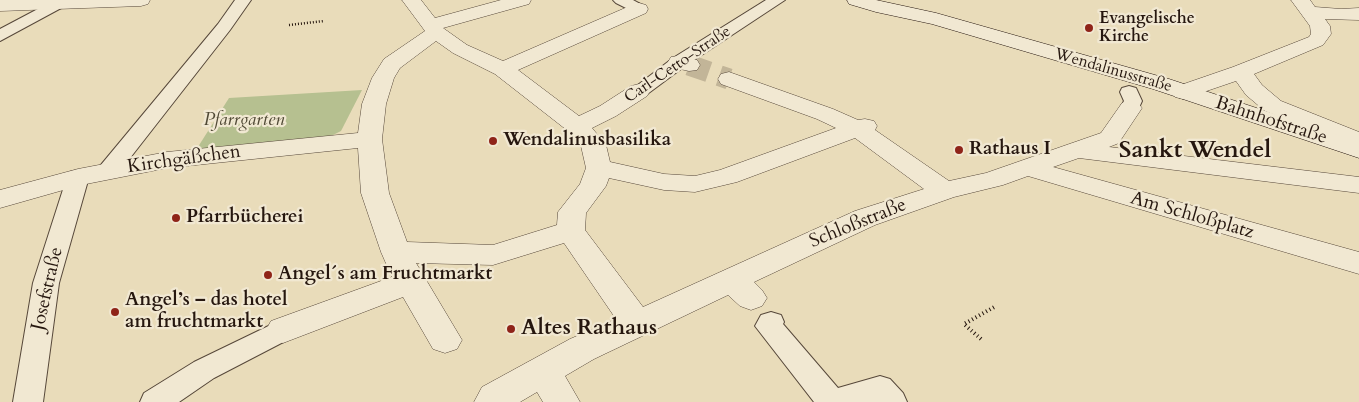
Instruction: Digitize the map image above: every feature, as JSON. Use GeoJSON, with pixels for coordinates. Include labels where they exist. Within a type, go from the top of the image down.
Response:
{"type":"FeatureCollection","features":[{"type":"Feature","properties":{"kind":"street"},"geometry":{"type":"LineString","coordinates":[[0,5],[141,0]]}},
{"type":"Feature","properties":{"kind":"street"},"geometry":{"type":"LineString","coordinates":[[411,0],[433,28],[460,49],[503,69],[578,126],[594,145],[599,168],[593,186],[572,212],[571,231],[637,323]]}},
{"type":"Feature","properties":{"kind":"street"},"geometry":{"type":"LineString","coordinates":[[445,340],[410,282],[396,252],[375,193],[370,139],[374,104],[382,78],[392,64],[433,28],[522,0]]}},
{"type":"Feature","properties":{"kind":"street","name":"Wendalinusstraße"},"geometry":{"type":"LineString","coordinates":[[856,0],[883,8],[936,19],[1183,92]]}},
{"type":"Feature","properties":{"kind":"street"},"geometry":{"type":"LineString","coordinates":[[503,69],[630,4]]}},
{"type":"Feature","properties":{"kind":"street"},"geometry":{"type":"LineString","coordinates":[[1305,6],[1342,16],[1358,14]]}},
{"type":"Feature","properties":{"kind":"street"},"geometry":{"type":"LineString","coordinates":[[1183,92],[1241,72],[1316,41],[1321,34],[1320,26],[1305,6]]}},
{"type":"Feature","properties":{"kind":"street","name":"Wendalinusstraße"},"geometry":{"type":"LineString","coordinates":[[883,8],[990,52],[1097,86],[1130,100],[1183,92]]}},
{"type":"Feature","properties":{"kind":"street","name":"Bahnhofstraße"},"geometry":{"type":"LineString","coordinates":[[1241,72],[1254,90],[1273,106],[1359,142]]}},
{"type":"Feature","properties":{"kind":"street"},"geometry":{"type":"LineString","coordinates":[[729,79],[862,128],[945,191]]}},
{"type":"Feature","properties":{"kind":"street","name":"Carl-Cetto-Straße"},"geometry":{"type":"LineString","coordinates":[[578,126],[608,112],[640,90]]}},
{"type":"Feature","properties":{"kind":"street","name":"Bahnhofstraße"},"geometry":{"type":"LineString","coordinates":[[1183,92],[1359,150]]}},
{"type":"Feature","properties":{"kind":"street","name":"Schloßstraße"},"geometry":{"type":"LineString","coordinates":[[488,395],[543,372],[582,348],[637,323],[742,289],[865,218],[945,191],[994,179],[1110,138],[1130,100]]}},
{"type":"Feature","properties":{"kind":"street"},"geometry":{"type":"LineString","coordinates":[[599,168],[664,182],[695,184],[728,176],[862,128]]}},
{"type":"Feature","properties":{"kind":"street","name":"Kirchgäßchen"},"geometry":{"type":"LineString","coordinates":[[0,200],[78,177],[167,160],[370,139]]}},
{"type":"Feature","properties":{"kind":"street"},"geometry":{"type":"LineString","coordinates":[[1075,150],[1359,185]]}},
{"type":"Feature","properties":{"kind":"street","name":"Am Schloßplatz"},"geometry":{"type":"LineString","coordinates":[[1025,167],[1359,263]]}},
{"type":"Feature","properties":{"kind":"street"},"geometry":{"type":"LineString","coordinates":[[396,252],[492,255],[571,231]]}},
{"type":"Feature","properties":{"kind":"street"},"geometry":{"type":"LineString","coordinates":[[283,330],[410,282]]}},
{"type":"Feature","properties":{"kind":"street"},"geometry":{"type":"LineString","coordinates":[[543,372],[562,402]]}},
{"type":"Feature","properties":{"kind":"lane"},"geometry":{"type":"LineString","coordinates":[[108,171],[224,27],[243,0]]}},
{"type":"Feature","properties":{"kind":"lane","name":"Carl-Cetto-Straße"},"geometry":{"type":"LineString","coordinates":[[640,90],[684,63],[777,0]]}},
{"type":"Feature","properties":{"kind":"lane"},"geometry":{"type":"LineString","coordinates":[[0,36],[58,4]]}},
{"type":"Feature","properties":{"kind":"lane","name":"Josefstraße"},"geometry":{"type":"LineString","coordinates":[[28,402],[46,283],[78,177]]}},
{"type":"Feature","properties":{"kind":"lane"},"geometry":{"type":"LineString","coordinates":[[770,322],[769,326],[833,402],[880,388],[892,402]]}},
{"type":"Feature","properties":{"kind":"lane"},"geometry":{"type":"LineString","coordinates":[[155,402],[204,370],[283,330]]}},
{"type":"Feature","properties":{"kind":"path"},"geometry":{"type":"LineString","coordinates":[[289,25],[324,20]]}},
{"type":"Feature","properties":{"kind":"path"},"geometry":{"type":"LineString","coordinates":[[981,339],[964,324],[996,306]]}},
{"type":"Feature","properties":{"kind":"green space","name":"Pfarrgarten"},"geometry":{"type":"Polygon","coordinates":[[[362,90],[341,131],[333,135],[320,139],[196,150],[229,98],[362,90]]]}},
{"type":"Feature","properties":{"kind":"tunnel"},"geometry":{"type":"LineString","coordinates":[[689,65],[729,79]]}},
{"type":"Feature","properties":{"kind":"place","name":"Evangelische Kirche"},"geometry":{"type":"Point","coordinates":[1089,28]}},
{"type":"Feature","properties":{"kind":"place","name":"Wendalinusbasilika"},"geometry":{"type":"Point","coordinates":[493,141]}},
{"type":"Feature","properties":{"kind":"place","name":"Rathaus I"},"geometry":{"type":"Point","coordinates":[959,150]}},
{"type":"Feature","properties":{"kind":"place","name":"Pfarrbücherei"},"geometry":{"type":"Point","coordinates":[176,218]}},
{"type":"Feature","properties":{"kind":"place","name":"Angel´s am Fruchtmarkt"},"geometry":{"type":"Point","coordinates":[268,275]}},
{"type":"Feature","properties":{"kind":"place","name":"Angel’s – das hotel am fruchtmarkt"},"geometry":{"type":"Point","coordinates":[115,312]}},
{"type":"Feature","properties":{"kind":"place","name":"Altes Rathaus"},"geometry":{"type":"Point","coordinates":[511,329]}},
{"type":"Feature","properties":{"kind":"district","name":"Sankt Wendel"},"geometry":{"type":"Point","coordinates":[1195,151]}}]}
